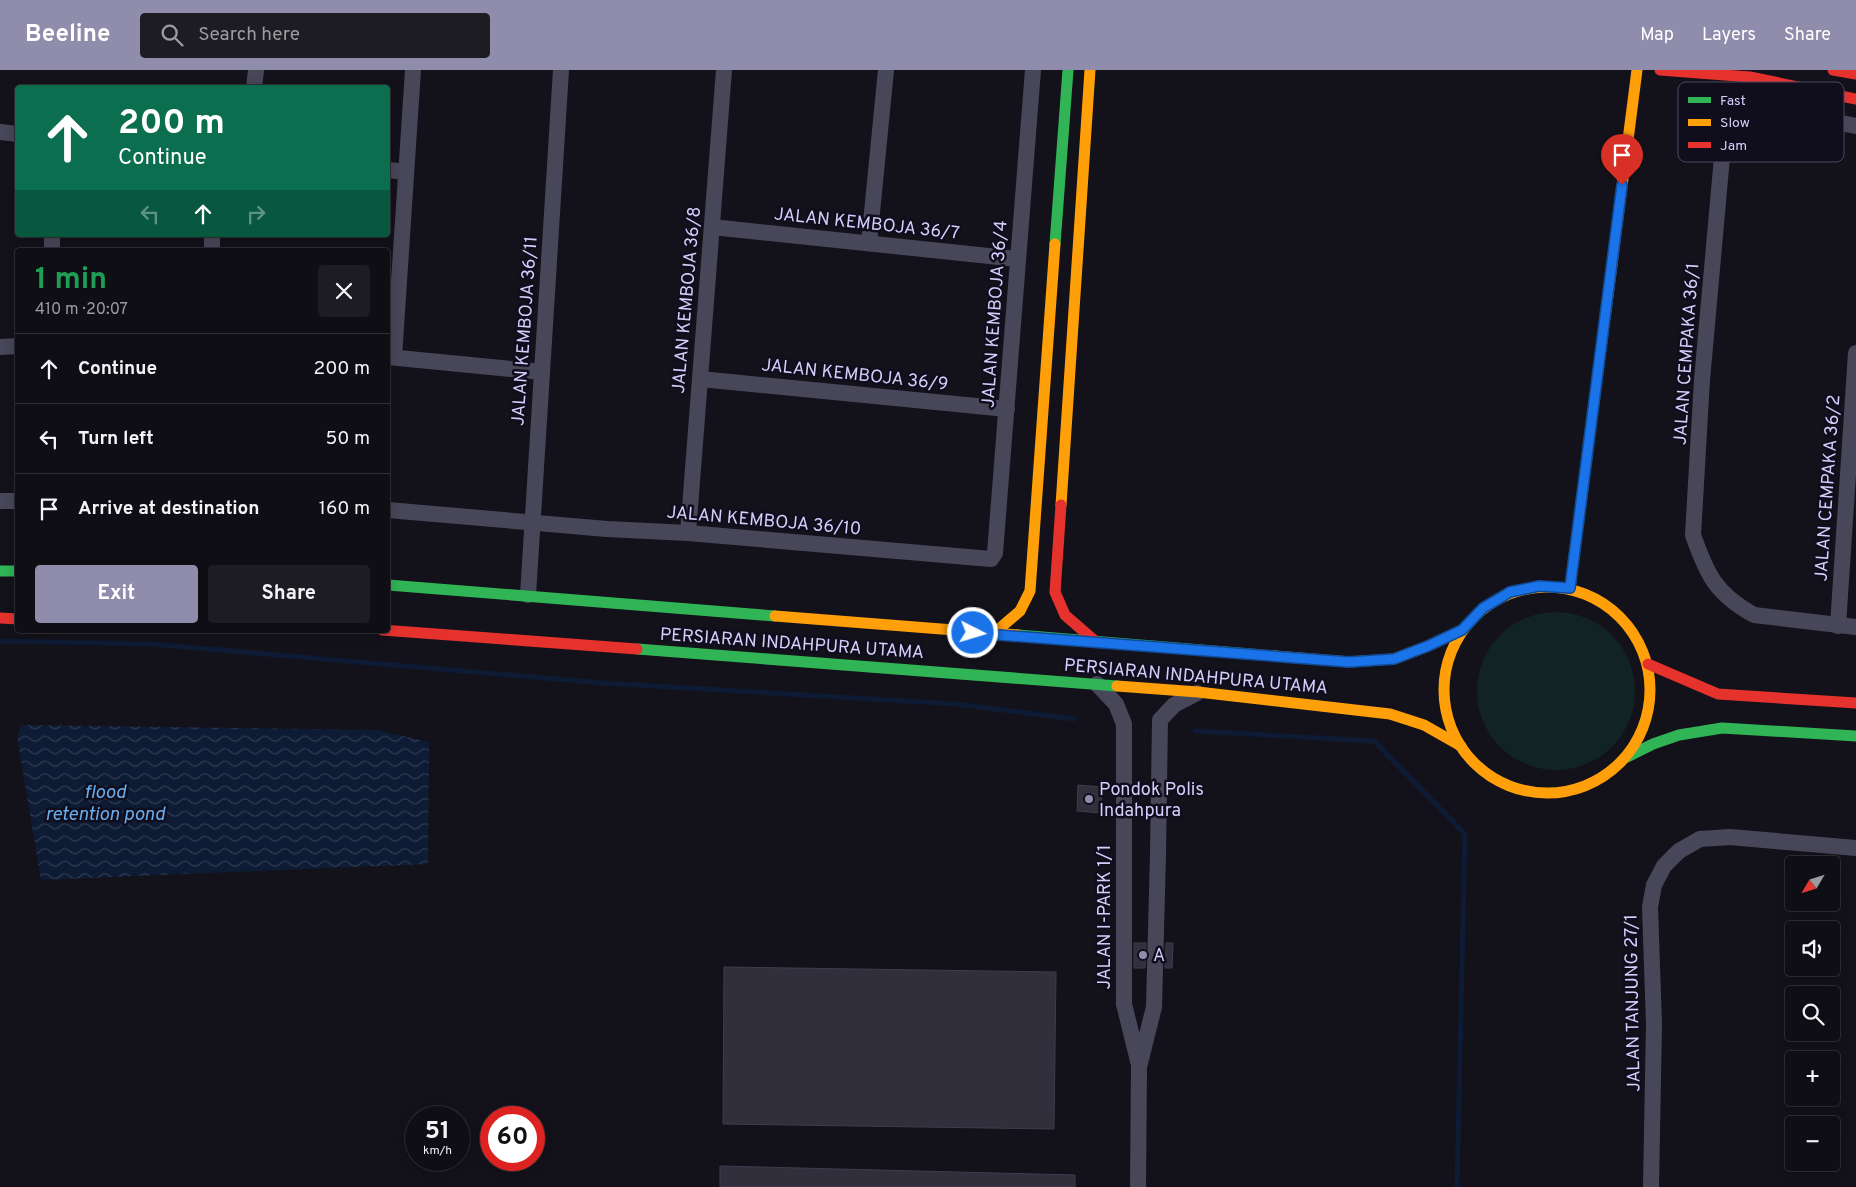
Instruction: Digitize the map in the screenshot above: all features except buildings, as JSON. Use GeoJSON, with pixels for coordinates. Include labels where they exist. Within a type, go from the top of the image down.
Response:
{"type":"FeatureCollection","features":[{"type":"Feature","properties":{"kind":"main road"},"geometry":{"type":"LineString","coordinates":[[993,634],[1026,605],[1030,591],[1068,70]]}},
{"type":"Feature","properties":{"kind":"main road"},"geometry":{"type":"LineString","coordinates":[[1090,70],[1055,592],[1058,606],[1064,615],[1096,642]]}},
{"type":"Feature","properties":{"kind":"main road"},"geometry":{"type":"LineString","coordinates":[[1570,588],[1636,70]]}},
{"type":"Feature","properties":{"kind":"main road"},"geometry":{"type":"LineString","coordinates":[[1660,70],[1750,77],[1774,82]]}},
{"type":"Feature","properties":{"kind":"main road"},"geometry":{"type":"LineString","coordinates":[[1833,70],[1856,74]]}},
{"type":"Feature","properties":{"kind":"main road"},"geometry":{"type":"LineString","coordinates":[[0,571],[15,572]]}},
{"type":"Feature","properties":{"kind":"main road","name":"PERSIARAN INDAHPURA UTAMA"},"geometry":{"type":"LineString","coordinates":[[390,584],[1349,662],[1394,659],[1462,630]]}},
{"type":"Feature","properties":{"kind":"main road"},"geometry":{"type":"LineString","coordinates":[[1627,757],[1644,729],[1651,697],[1648,664],[1632,629],[1605,603],[1570,588],[1539,586],[1510,592],[1483,608],[1462,630],[1446,667],[1445,708],[1461,746],[1482,770],[1510,786],[1542,793],[1573,790],[1603,778],[1627,757],[1653,744],[1679,735],[1722,728],[1856,736]]}},
{"type":"Feature","properties":{"kind":"main road"},"geometry":{"type":"LineString","coordinates":[[0,618],[15,619]]}},
{"type":"Feature","properties":{"kind":"main road","name":"PERSIARAN INDAHPURA UTAMA"},"geometry":{"type":"LineString","coordinates":[[390,631],[1198,692],[1390,714],[1424,725],[1461,746]]}},
{"type":"Feature","properties":{"kind":"main road"},"geometry":{"type":"LineString","coordinates":[[1648,664],[1718,694],[1856,704]]}},
{"type":"Feature","properties":{"kind":"street"},"geometry":{"type":"LineString","coordinates":[[254,85],[256,70]]}},
{"type":"Feature","properties":{"kind":"street"},"geometry":{"type":"LineString","coordinates":[[413,70],[390,357],[542,372]]}},
{"type":"Feature","properties":{"kind":"street","name":"JALAN KEMBOJA 36/11"},"geometry":{"type":"LineString","coordinates":[[528,595],[561,70]]}},
{"type":"Feature","properties":{"kind":"street","name":"JALAN KEMBOJA 36/8"},"geometry":{"type":"LineString","coordinates":[[688,533],[724,70]]}},
{"type":"Feature","properties":{"kind":"street"},"geometry":{"type":"LineString","coordinates":[[869,243],[886,70]]}},
{"type":"Feature","properties":{"kind":"street","name":"JALAN KEMBOJA 36/4"},"geometry":{"type":"LineString","coordinates":[[991,559],[996,553],[1033,70]]}},
{"type":"Feature","properties":{"kind":"street"},"geometry":{"type":"LineString","coordinates":[[0,132],[15,134]]}},
{"type":"Feature","properties":{"kind":"street","name":"JALAN CEMPAKA 36/1"},"geometry":{"type":"LineString","coordinates":[[1722,162],[1709,303],[1693,534],[1702,560],[1713,581],[1726,597],[1754,615],[1856,627]]}},
{"type":"Feature","properties":{"kind":"street"},"geometry":{"type":"LineString","coordinates":[[390,170],[406,172]]}},
{"type":"Feature","properties":{"kind":"street","name":"JALAN KEMBOJA 36/7"},"geometry":{"type":"LineString","coordinates":[[712,227],[1018,259]]}},
{"type":"Feature","properties":{"kind":"street"},"geometry":{"type":"LineString","coordinates":[[0,347],[15,346]]}},
{"type":"Feature","properties":{"kind":"street","name":"JALAN CEMPAKA 36/2"},"geometry":{"type":"LineString","coordinates":[[1838,626],[1856,353]]}},
{"type":"Feature","properties":{"kind":"street","name":"JALAN KEMBOJA 36/9"},"geometry":{"type":"LineString","coordinates":[[700,379],[1007,409]]}},
{"type":"Feature","properties":{"kind":"street"},"geometry":{"type":"LineString","coordinates":[[0,501],[15,501]]}},
{"type":"Feature","properties":{"kind":"street","name":"JALAN KEMBOJA 36/10"},"geometry":{"type":"LineString","coordinates":[[390,510],[991,559]]}},
{"type":"Feature","properties":{"kind":"street","name":"JALAN I-PARK 1/1"},"geometry":{"type":"LineString","coordinates":[[1097,684],[1116,704],[1124,724],[1124,1004],[1140,1067]]}},
{"type":"Feature","properties":{"kind":"street","name":"JALAN I-PARK 1/1"},"geometry":{"type":"LineString","coordinates":[[1138,1187],[1140,1067],[1154,1007],[1160,720],[1174,705],[1198,692]]}},
{"type":"Feature","properties":{"kind":"street","name":"JALAN TANJUNG 27/1"},"geometry":{"type":"LineString","coordinates":[[1651,1187],[1654,1024],[1650,907],[1654,885],[1664,866],[1679,852],[1700,839],[1730,838],[1856,848]]}},
{"type":"Feature","properties":{"kind":"shaded area"},"geometry":{"type":"Polygon","coordinates":[[[1556,612],[1586,618],[1612,635],[1629,661],[1635,691],[1629,721],[1612,747],[1586,764],[1556,770],[1526,764],[1500,747],[1483,721],[1477,691],[1483,661],[1500,635],[1526,618],[1556,612]]]}},
{"type":"Feature","properties":{"kind":"water","name":"flood retention pond"},"geometry":{"type":"Polygon","coordinates":[[[22,725],[377,730],[429,742],[428,864],[41,880],[17,736],[22,725]]]}},
{"type":"Feature","properties":{"kind":"waterway"},"geometry":{"type":"LineString","coordinates":[[0,641],[150,644],[603,683],[956,704],[1074,719]]}},
{"type":"Feature","properties":{"kind":"waterway"},"geometry":{"type":"LineString","coordinates":[[1195,731],[1374,741],[1465,834],[1457,1187]]}},
{"type":"Feature","properties":{"kind":"traffic: fast"},"geometry":{"type":"LineString","coordinates":[[1055,244],[1068,70]]}},
{"type":"Feature","properties":{"kind":"traffic: fast"},"geometry":{"type":"LineString","coordinates":[[1570,588],[1608,295]]}},
{"type":"Feature","properties":{"kind":"traffic: fast"},"geometry":{"type":"LineString","coordinates":[[0,571],[15,571]]}},
{"type":"Feature","properties":{"kind":"traffic: fast"},"geometry":{"type":"LineString","coordinates":[[390,585],[775,616]]}},
{"type":"Feature","properties":{"kind":"traffic: fast"},"geometry":{"type":"LineString","coordinates":[[1018,635],[1275,656]]}},
{"type":"Feature","properties":{"kind":"traffic: fast"},"geometry":{"type":"LineString","coordinates":[[637,649],[1117,686]]}},
{"type":"Feature","properties":{"kind":"traffic: fast"},"geometry":{"type":"LineString","coordinates":[[1627,757],[1653,744],[1679,735],[1722,728],[1856,736]]}},
{"type":"Feature","properties":{"kind":"traffic: slow"},"geometry":{"type":"LineString","coordinates":[[1061,505],[1090,70]]}},
{"type":"Feature","properties":{"kind":"traffic: slow"},"geometry":{"type":"LineString","coordinates":[[1608,295],[1637,70]]}},
{"type":"Feature","properties":{"kind":"traffic: slow"},"geometry":{"type":"LineString","coordinates":[[993,634],[1020,611],[1030,591],[1055,244]]}},
{"type":"Feature","properties":{"kind":"traffic: slow"},"geometry":{"type":"LineString","coordinates":[[1537,587],[1557,587],[1577,591],[1596,599],[1620,617],[1638,641],[1646,660],[1650,690],[1646,720],[1638,739],[1620,763],[1596,781],[1577,789],[1557,793],[1537,793],[1517,789],[1498,781],[1482,770],[1467,755],[1456,739],[1448,720],[1444,700],[1444,680],[1448,660],[1456,641],[1467,625],[1482,610],[1498,599],[1517,591],[1537,587]]}},
{"type":"Feature","properties":{"kind":"traffic: slow"},"geometry":{"type":"LineString","coordinates":[[775,616],[1018,635]]}},
{"type":"Feature","properties":{"kind":"traffic: slow"},"geometry":{"type":"LineString","coordinates":[[1275,656],[1349,662],[1394,659],[1462,630]]}},
{"type":"Feature","properties":{"kind":"traffic: slow"},"geometry":{"type":"LineString","coordinates":[[1117,686],[1198,692],[1390,714],[1424,725],[1461,746]]}},
{"type":"Feature","properties":{"kind":"traffic: jam"},"geometry":{"type":"LineString","coordinates":[[1660,70],[1750,77],[1774,82]]}},
{"type":"Feature","properties":{"kind":"traffic: jam"},"geometry":{"type":"LineString","coordinates":[[1833,70],[1856,74]]}},
{"type":"Feature","properties":{"kind":"traffic: jam"},"geometry":{"type":"LineString","coordinates":[[1844,97],[1856,99]]}},
{"type":"Feature","properties":{"kind":"traffic: jam"},"geometry":{"type":"LineString","coordinates":[[1061,505],[1055,592],[1065,615],[1096,642]]}},
{"type":"Feature","properties":{"kind":"traffic: jam"},"geometry":{"type":"LineString","coordinates":[[0,618],[15,619]]}},
{"type":"Feature","properties":{"kind":"traffic: jam"},"geometry":{"type":"LineString","coordinates":[[390,631],[637,649]]}},
{"type":"Feature","properties":{"kind":"traffic: jam"},"geometry":{"type":"LineString","coordinates":[[1648,664],[1718,694],[1856,703]]}},
{"type":"Feature","properties":{"kind":"place","name":"Pondok Polis Indahpura"},"geometry":{"type":"Point","coordinates":[1089,799]}},
{"type":"Feature","properties":{"kind":"place","name":"A"},"geometry":{"type":"Point","coordinates":[1143,955]}},
{"type":"Feature","properties":{"kind":"route"},"geometry":{"type":"LineString","coordinates":[[973,633],[1349,662],[1394,659],[1462,630],[1483,608],[1510,592],[1539,586],[1570,588],[1622,185]]}}]}
